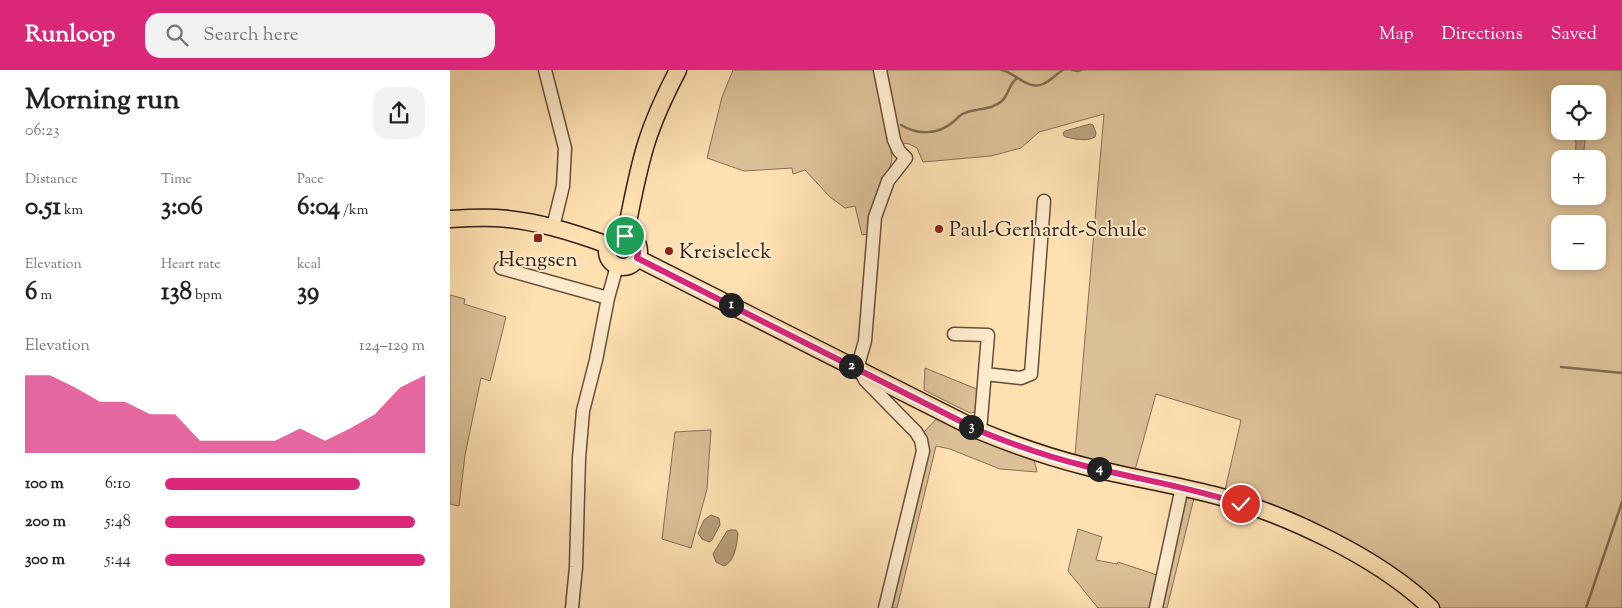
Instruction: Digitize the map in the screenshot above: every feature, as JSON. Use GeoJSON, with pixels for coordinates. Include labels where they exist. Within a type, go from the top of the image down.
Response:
{"type":"FeatureCollection","features":[{"type":"Feature","properties":{"kind":"main road"},"geometry":{"type":"LineString","coordinates":[[625,236],[647,141],[659,109],[678,70]]}},
{"type":"Feature","properties":{"kind":"main road"},"geometry":{"type":"LineString","coordinates":[[450,219],[498,218],[553,227],[608,245]]}},
{"type":"Feature","properties":{"kind":"main road"},"geometry":{"type":"LineString","coordinates":[[625,236],[636,242],[639,251],[635,262],[627,267],[617,266],[609,260],[606,250],[614,238],[625,236]]}},
{"type":"Feature","properties":{"kind":"main road"},"geometry":{"type":"LineString","coordinates":[[637,258],[980,431],[1023,448],[1065,461],[1216,496],[1248,506],[1316,534],[1355,553],[1392,576],[1431,608]]}},
{"type":"Feature","properties":{"kind":"street"},"geometry":{"type":"LineString","coordinates":[[545,70],[565,148],[563,186],[553,227]]}},
{"type":"Feature","properties":{"kind":"street"},"geometry":{"type":"LineString","coordinates":[[880,70],[894,140],[906,158],[888,181],[875,217],[865,341],[859,362],[860,370],[865,380],[916,432],[921,440],[923,451],[885,608]]}},
{"type":"Feature","properties":{"kind":"street"},"geometry":{"type":"LineString","coordinates":[[985,374],[1021,378],[1031,374],[1044,201]]}},
{"type":"Feature","properties":{"kind":"street"},"geometry":{"type":"LineString","coordinates":[[572,608],[583,411],[617,266]]}},
{"type":"Feature","properties":{"kind":"street"},"geometry":{"type":"LineString","coordinates":[[500,268],[608,298]]}},
{"type":"Feature","properties":{"kind":"street"},"geometry":{"type":"LineString","coordinates":[[954,334],[988,336],[980,431]]}},
{"type":"Feature","properties":{"kind":"street"},"geometry":{"type":"LineString","coordinates":[[1156,608],[1182,487]]}},
{"type":"Feature","properties":{"kind":"shaded area"},"geometry":{"type":"Polygon","coordinates":[[[733,70],[1622,70],[1622,608],[1441,608],[1399,571],[1361,548],[1293,512],[1225,490],[1241,420],[1156,394],[1135,470],[1075,455],[1104,114],[1039,132],[1021,148],[991,156],[923,162],[917,148],[909,144],[890,141],[892,160],[869,234],[862,235],[855,206],[845,208],[830,197],[805,170],[793,174],[792,168],[744,171],[707,158],[722,97],[733,70]]]}},
{"type":"Feature","properties":{"kind":"shaded area"},"geometry":{"type":"Polygon","coordinates":[[[1090,124],[1093,125],[1096,133],[1092,139],[1080,140],[1064,136],[1063,133],[1065,131],[1090,124]]]}},
{"type":"Feature","properties":{"kind":"shaded area"},"geometry":{"type":"Polygon","coordinates":[[[1575,140],[1585,140],[1584,150],[1576,150],[1575,140]]]}},
{"type":"Feature","properties":{"kind":"shaded area"},"geometry":{"type":"Polygon","coordinates":[[[450,295],[465,299],[464,304],[506,317],[490,381],[481,378],[465,455],[459,506],[450,504],[450,295]]]}},
{"type":"Feature","properties":{"kind":"shaded area"},"geometry":{"type":"Polygon","coordinates":[[[925,368],[979,390],[975,412],[970,413],[924,390],[925,368]]]}},
{"type":"Feature","properties":{"kind":"shaded area"},"geometry":{"type":"Polygon","coordinates":[[[942,413],[1032,451],[1037,472],[1000,469],[950,449],[936,446],[897,608],[888,608],[923,433],[942,413]]]}},
{"type":"Feature","properties":{"kind":"shaded area"},"geometry":{"type":"Polygon","coordinates":[[[711,430],[707,489],[691,548],[662,539],[675,432],[711,430]]]}},
{"type":"Feature","properties":{"kind":"shaded area"},"geometry":{"type":"Polygon","coordinates":[[[1183,492],[1195,494],[1167,608],[1159,608],[1183,492]]]}},
{"type":"Feature","properties":{"kind":"shaded area"},"geometry":{"type":"Polygon","coordinates":[[[711,515],[719,518],[720,525],[709,542],[702,539],[698,533],[704,520],[711,515]]]}},
{"type":"Feature","properties":{"kind":"shaded area"},"geometry":{"type":"Polygon","coordinates":[[[1078,529],[1102,537],[1096,560],[1117,564],[1118,562],[1157,575],[1151,608],[1098,608],[1068,571],[1078,529]]]}},
{"type":"Feature","properties":{"kind":"shaded area"},"geometry":{"type":"Polygon","coordinates":[[[736,530],[738,533],[737,542],[731,561],[724,566],[716,562],[713,554],[727,531],[736,530]]]}},
{"type":"Feature","properties":{"kind":"waterway"},"geometry":{"type":"LineString","coordinates":[[1002,70],[1027,83],[1038,86],[1049,81],[1063,70]]}},
{"type":"Feature","properties":{"kind":"waterway"},"geometry":{"type":"LineString","coordinates":[[1072,70],[1081,70]]}},
{"type":"Feature","properties":{"kind":"waterway"},"geometry":{"type":"LineString","coordinates":[[901,125],[921,132],[941,129],[960,115],[998,104],[1017,78]]}},
{"type":"Feature","properties":{"kind":"waterway"},"geometry":{"type":"LineString","coordinates":[[1561,367],[1622,373]]}},
{"type":"Feature","properties":{"kind":"waterway"},"geometry":{"type":"LineString","coordinates":[[1586,608],[1622,502]]}},
{"type":"Feature","properties":{"kind":"place","name":"Paul-Gerhardt-Schule"},"geometry":{"type":"Point","coordinates":[939,229]}},
{"type":"Feature","properties":{"kind":"place","name":"Hengsen"},"geometry":{"type":"Point","coordinates":[538,238]}},
{"type":"Feature","properties":{"kind":"place","name":"Kreiseleck"},"geometry":{"type":"Point","coordinates":[669,251]}},
{"type":"Feature","properties":{"kind":"route"},"geometry":{"type":"LineString","coordinates":[[625,236],[636,242],[639,251],[637,258],[980,431],[1032,451],[1086,467],[1182,487],[1241,504]]}}]}
